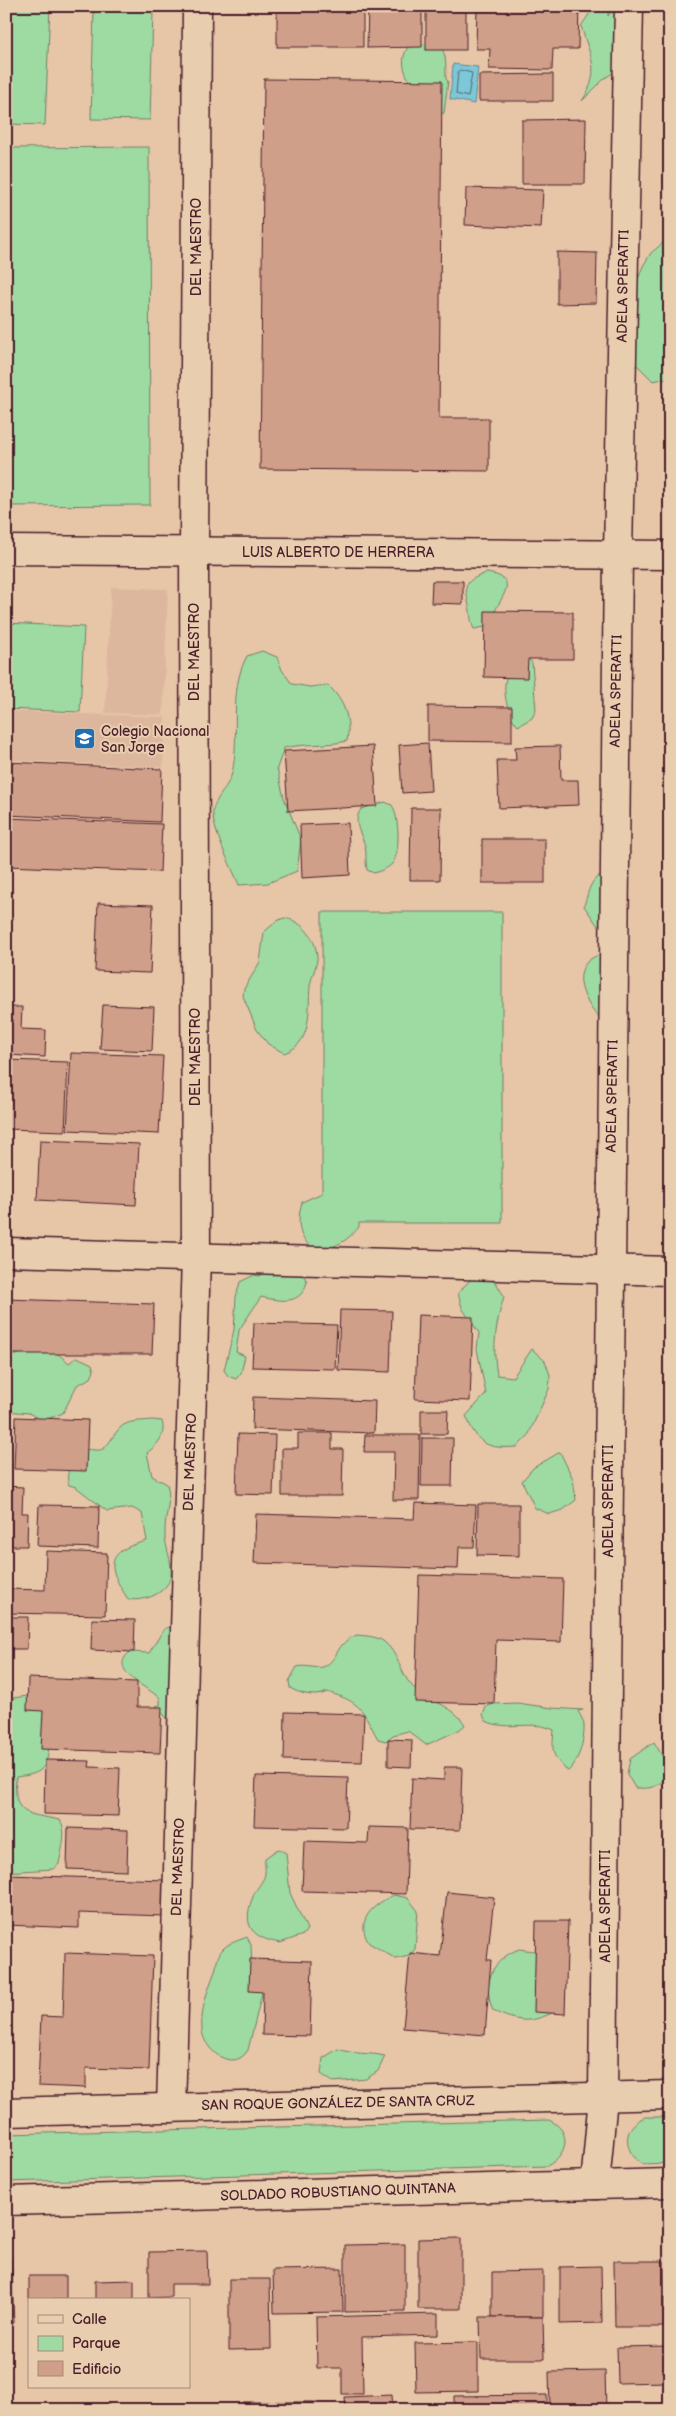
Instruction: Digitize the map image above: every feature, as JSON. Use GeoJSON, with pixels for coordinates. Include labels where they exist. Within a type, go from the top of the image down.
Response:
{"type":"FeatureCollection","features":[{"type":"Feature","properties":{"kind":"street","name":"DEL MAESTRO"},"geometry":{"type":"LineString","coordinates":[[171,2108],[196,1256],[194,551],[197,6]]}},
{"type":"Feature","properties":{"kind":"street","name":"ADELA SPERATTI"},"geometry":{"type":"LineString","coordinates":[[595,2185],[603,2096],[618,554],[629,6]]}},
{"type":"Feature","properties":{"kind":"street","name":"LUIS ALBERTO DE HERRERA"},"geometry":{"type":"LineString","coordinates":[[6,550],[670,555]]}},
{"type":"Feature","properties":{"kind":"street"},"geometry":{"type":"LineString","coordinates":[[6,1252],[196,1256],[610,1271],[670,1271]]}},
{"type":"Feature","properties":{"kind":"street","name":"SAN ROQUE GONZÁLEZ DE SANTA CRUZ"},"geometry":{"type":"LineString","coordinates":[[6,2112],[670,2095]]}},
{"type":"Feature","properties":{"kind":"street","name":"SOLDADO ROBUSTIANO QUINTANA"},"geometry":{"type":"LineString","coordinates":[[6,2200],[670,2183]]}},
{"type":"Feature","properties":{"kind":"shaded area","name":"Colegio Nacional San Jorge"},"geometry":{"type":"Polygon","coordinates":[[[111,587],[168,589],[163,715],[105,713],[111,587]]]}},
{"type":"Feature","properties":{"kind":"shaded area","name":"Colegio Nacional San Jorge"},"geometry":{"type":"Polygon","coordinates":[[[6,711],[165,717],[163,767],[6,760],[6,711]]]}},
{"type":"Feature","properties":{"kind":"green space"},"geometry":{"type":"Polygon","coordinates":[[[6,6],[50,6],[45,125],[6,124],[6,6]]]}},
{"type":"Feature","properties":{"kind":"green space"},"geometry":{"type":"Polygon","coordinates":[[[591,6],[608,6],[608,16],[614,6],[635,6],[632,60],[605,78],[582,101],[592,81],[593,72],[591,55],[581,26],[590,13],[591,6]]]}},
{"type":"Feature","properties":{"kind":"green space"},"geometry":{"type":"Polygon","coordinates":[[[94,9],[153,11],[150,120],[91,119],[94,9]]]}},
{"type":"Feature","properties":{"kind":"green space"},"geometry":{"type":"Polygon","coordinates":[[[432,42],[441,48],[444,53],[446,79],[448,81],[444,113],[436,115],[411,83],[404,65],[404,56],[408,47],[432,42]]]}},
{"type":"Feature","properties":{"kind":"green space"},"geometry":{"type":"Polygon","coordinates":[[[149,147],[150,505],[6,506],[6,148],[149,147]]]}},
{"type":"Feature","properties":{"kind":"green space"},"geometry":{"type":"Polygon","coordinates":[[[670,237],[670,375],[667,378],[653,381],[631,359],[625,314],[643,266],[651,253],[670,237]]]}},
{"type":"Feature","properties":{"kind":"green space"},"geometry":{"type":"Polygon","coordinates":[[[486,573],[503,578],[506,582],[505,592],[494,613],[490,626],[474,629],[466,588],[470,581],[486,573]]]}},
{"type":"Feature","properties":{"kind":"green space"},"geometry":{"type":"Polygon","coordinates":[[[6,623],[84,627],[80,712],[6,709],[6,623]]]}},
{"type":"Feature","properties":{"kind":"green space"},"geometry":{"type":"Polygon","coordinates":[[[262,651],[277,657],[282,670],[292,684],[310,687],[328,685],[334,691],[345,710],[348,733],[347,741],[284,748],[277,768],[284,798],[301,840],[297,871],[268,883],[239,885],[215,827],[213,810],[232,773],[237,684],[241,670],[247,656],[262,651]]]}},
{"type":"Feature","properties":{"kind":"green space"},"geometry":{"type":"Polygon","coordinates":[[[528,658],[532,663],[536,710],[532,718],[518,726],[511,716],[506,702],[505,682],[511,671],[528,658]]]}},
{"type":"Feature","properties":{"kind":"green space"},"geometry":{"type":"Polygon","coordinates":[[[385,802],[392,805],[396,817],[398,834],[397,852],[392,864],[386,869],[374,873],[367,870],[366,849],[358,828],[357,819],[361,809],[385,802]]]}},
{"type":"Feature","properties":{"kind":"green space"},"geometry":{"type":"Polygon","coordinates":[[[610,869],[606,928],[598,926],[584,906],[592,884],[598,876],[610,869]]]}},
{"type":"Feature","properties":{"kind":"green space"},"geometry":{"type":"Polygon","coordinates":[[[322,912],[502,912],[502,1223],[359,1223],[359,1227],[347,1239],[335,1246],[324,1249],[314,1247],[306,1242],[301,1232],[299,1219],[302,1202],[322,1193],[322,912]]]}},
{"type":"Feature","properties":{"kind":"green space"},"geometry":{"type":"Polygon","coordinates":[[[284,918],[297,923],[308,933],[315,946],[317,960],[311,983],[309,1015],[304,1034],[300,1042],[293,1049],[284,1053],[268,1044],[257,1030],[243,996],[244,989],[260,962],[264,932],[277,921],[284,918]]]}},
{"type":"Feature","properties":{"kind":"green space"},"geometry":{"type":"Polygon","coordinates":[[[609,951],[607,1019],[599,1018],[590,1006],[583,991],[581,976],[587,962],[609,951]]]}},
{"type":"Feature","properties":{"kind":"green space"},"geometry":{"type":"Polygon","coordinates":[[[297,1262],[307,1282],[304,1290],[300,1295],[289,1300],[261,1297],[239,1330],[236,1352],[245,1356],[241,1373],[236,1379],[228,1376],[224,1370],[234,1330],[236,1297],[240,1282],[254,1275],[260,1276],[271,1265],[297,1262]]]}},
{"type":"Feature","properties":{"kind":"green space"},"geometry":{"type":"Polygon","coordinates":[[[483,1275],[496,1283],[504,1296],[496,1335],[497,1375],[513,1377],[532,1349],[545,1361],[550,1375],[549,1389],[528,1436],[517,1447],[498,1447],[485,1443],[470,1426],[466,1416],[486,1394],[477,1349],[479,1333],[462,1308],[458,1293],[469,1281],[483,1275]]]}},
{"type":"Feature","properties":{"kind":"green space"},"geometry":{"type":"Polygon","coordinates":[[[32,1349],[57,1353],[69,1363],[77,1357],[92,1364],[94,1371],[91,1378],[77,1385],[63,1413],[42,1421],[29,1413],[6,1411],[6,1372],[8,1371],[9,1355],[17,1355],[32,1349]]]}},
{"type":"Feature","properties":{"kind":"green space"},"geometry":{"type":"Polygon","coordinates":[[[152,1420],[162,1421],[163,1426],[160,1439],[147,1453],[152,1476],[167,1484],[169,1501],[165,1535],[171,1576],[164,1589],[158,1593],[151,1597],[135,1600],[128,1599],[113,1569],[117,1555],[123,1550],[147,1541],[142,1513],[132,1508],[107,1511],[76,1487],[69,1485],[68,1475],[73,1460],[81,1452],[103,1449],[125,1424],[152,1420]]]}},
{"type":"Feature","properties":{"kind":"green space"},"geometry":{"type":"Polygon","coordinates":[[[560,1452],[573,1479],[576,1500],[563,1510],[549,1514],[535,1508],[522,1481],[533,1468],[560,1452]]]}},
{"type":"Feature","properties":{"kind":"green space"},"geometry":{"type":"Polygon","coordinates":[[[174,1625],[174,1726],[156,1706],[160,1705],[160,1698],[133,1679],[123,1666],[124,1659],[130,1652],[149,1653],[164,1629],[174,1625]]]}},
{"type":"Feature","properties":{"kind":"green space"},"geometry":{"type":"Polygon","coordinates":[[[357,1635],[374,1637],[383,1641],[396,1657],[404,1675],[412,1686],[425,1696],[454,1712],[465,1725],[459,1730],[426,1745],[408,1731],[393,1735],[386,1741],[378,1739],[360,1708],[347,1699],[327,1692],[318,1695],[308,1695],[290,1688],[289,1681],[297,1667],[324,1667],[331,1661],[345,1642],[357,1635]]]}},
{"type":"Feature","properties":{"kind":"green space"},"geometry":{"type":"Polygon","coordinates":[[[28,1696],[42,1699],[49,1748],[44,1765],[39,1771],[16,1777],[17,1800],[24,1811],[60,1820],[64,1830],[63,1842],[59,1864],[53,1869],[6,1872],[6,1709],[13,1698],[28,1696]]]}},
{"type":"Feature","properties":{"kind":"green space"},"geometry":{"type":"Polygon","coordinates":[[[517,1703],[583,1710],[578,1711],[584,1724],[582,1744],[572,1768],[568,1771],[558,1762],[554,1753],[554,1730],[537,1725],[503,1726],[486,1721],[483,1715],[486,1707],[493,1704],[517,1703]]]}},
{"type":"Feature","properties":{"kind":"green space"},"geometry":{"type":"Polygon","coordinates":[[[654,1742],[670,1769],[663,1780],[656,1786],[635,1788],[627,1774],[630,1759],[654,1742]]]}},
{"type":"Feature","properties":{"kind":"green space"},"geometry":{"type":"Polygon","coordinates":[[[278,1849],[286,1853],[290,1893],[307,1929],[303,1935],[280,1943],[255,1933],[250,1927],[248,1913],[254,1894],[265,1876],[265,1858],[278,1849]]]}},
{"type":"Feature","properties":{"kind":"green space"},"geometry":{"type":"Polygon","coordinates":[[[394,1895],[408,1898],[418,1911],[415,1949],[409,1956],[396,1959],[369,1943],[364,1927],[365,1920],[373,1908],[394,1895]]]}},
{"type":"Feature","properties":{"kind":"green space"},"geometry":{"type":"Polygon","coordinates":[[[247,1937],[251,1945],[252,1968],[262,1993],[248,2050],[242,2057],[228,2060],[221,2057],[208,2046],[202,2031],[202,2015],[220,1954],[228,1945],[247,1937]]]}},
{"type":"Feature","properties":{"kind":"green space"},"geometry":{"type":"Polygon","coordinates":[[[519,1949],[534,1951],[548,1957],[554,2012],[530,2020],[524,2020],[493,2011],[488,1991],[491,1974],[502,1959],[519,1949]]]}},
{"type":"Feature","properties":{"kind":"green space"},"geometry":{"type":"Polygon","coordinates":[[[338,2049],[385,2056],[378,2071],[366,2079],[333,2082],[321,2074],[323,2058],[338,2049]]]}},
{"type":"Feature","properties":{"kind":"green space"},"geometry":{"type":"Polygon","coordinates":[[[645,2117],[670,2117],[670,2163],[643,2164],[631,2153],[628,2146],[629,2133],[637,2121],[645,2117]]]}},
{"type":"Feature","properties":{"kind":"green space"},"geometry":{"type":"Polygon","coordinates":[[[549,2120],[562,2130],[565,2143],[560,2156],[547,2166],[6,2182],[6,2134],[549,2120]]]}},
{"type":"Feature","properties":{"kind":"water"},"geometry":{"type":"Polygon","coordinates":[[[453,64],[478,67],[474,104],[450,99],[453,64]]]}},
{"type":"Feature","properties":{"kind":"building"},"geometry":{"type":"Polygon","coordinates":[[[277,6],[363,6],[363,47],[277,47],[277,6]]]}},
{"type":"Feature","properties":{"kind":"building"},"geometry":{"type":"Polygon","coordinates":[[[368,6],[422,6],[422,47],[367,48],[368,6]]]}},
{"type":"Feature","properties":{"kind":"building"},"geometry":{"type":"Polygon","coordinates":[[[426,6],[466,6],[466,50],[426,50],[426,6]]]}},
{"type":"Feature","properties":{"kind":"building"},"geometry":{"type":"Polygon","coordinates":[[[477,6],[579,6],[578,49],[553,49],[552,70],[489,69],[490,49],[476,49],[477,6]]]}},
{"type":"Feature","properties":{"kind":"building"},"geometry":{"type":"Polygon","coordinates":[[[553,74],[553,101],[479,101],[479,75],[553,74]]]}},
{"type":"Feature","properties":{"kind":"building"},"geometry":{"type":"Polygon","coordinates":[[[264,79],[442,81],[439,418],[489,418],[489,471],[260,469],[264,79]]]}},
{"type":"Feature","properties":{"kind":"building"},"geometry":{"type":"Polygon","coordinates":[[[586,119],[585,184],[522,184],[522,120],[586,119]]]}},
{"type":"Feature","properties":{"kind":"building"},"geometry":{"type":"Polygon","coordinates":[[[466,188],[543,190],[541,228],[465,225],[466,188]]]}},
{"type":"Feature","properties":{"kind":"building"},"geometry":{"type":"Polygon","coordinates":[[[557,252],[597,253],[596,303],[557,304],[557,252]]]}},
{"type":"Feature","properties":{"kind":"building"},"geometry":{"type":"Polygon","coordinates":[[[432,581],[463,581],[463,604],[431,603],[432,581]]]}},
{"type":"Feature","properties":{"kind":"building"},"geometry":{"type":"Polygon","coordinates":[[[485,611],[573,612],[573,659],[528,659],[527,678],[484,677],[485,611]]]}},
{"type":"Feature","properties":{"kind":"building"},"geometry":{"type":"Polygon","coordinates":[[[669,678],[670,769],[668,769],[669,678]]]}},
{"type":"Feature","properties":{"kind":"building"},"geometry":{"type":"Polygon","coordinates":[[[428,706],[512,707],[512,742],[428,741],[428,706]]]}},
{"type":"Feature","properties":{"kind":"building"},"geometry":{"type":"Polygon","coordinates":[[[428,743],[431,791],[402,793],[399,745],[428,743]]]}},
{"type":"Feature","properties":{"kind":"building"},"geometry":{"type":"Polygon","coordinates":[[[373,746],[377,806],[288,811],[284,751],[373,746]]]}},
{"type":"Feature","properties":{"kind":"building"},"geometry":{"type":"Polygon","coordinates":[[[560,746],[561,780],[578,780],[579,805],[499,808],[497,760],[516,760],[515,747],[560,746]]]}},
{"type":"Feature","properties":{"kind":"building"},"geometry":{"type":"Polygon","coordinates":[[[6,762],[162,769],[160,822],[6,815],[6,762]]]}},
{"type":"Feature","properties":{"kind":"building"},"geometry":{"type":"Polygon","coordinates":[[[411,808],[441,808],[440,880],[410,880],[411,808]]]}},
{"type":"Feature","properties":{"kind":"building"},"geometry":{"type":"Polygon","coordinates":[[[6,818],[162,824],[160,872],[6,866],[6,818]]]}},
{"type":"Feature","properties":{"kind":"building"},"geometry":{"type":"Polygon","coordinates":[[[348,823],[350,875],[302,878],[300,825],[348,823]]]}},
{"type":"Feature","properties":{"kind":"building"},"geometry":{"type":"Polygon","coordinates":[[[482,839],[545,839],[545,883],[482,883],[482,839]]]}},
{"type":"Feature","properties":{"kind":"building"},"geometry":{"type":"Polygon","coordinates":[[[98,903],[153,905],[150,973],[95,971],[98,903]]]}},
{"type":"Feature","properties":{"kind":"building"},"geometry":{"type":"Polygon","coordinates":[[[668,939],[670,939],[670,963],[667,963],[668,939]]]}},
{"type":"Feature","properties":{"kind":"building"},"geometry":{"type":"Polygon","coordinates":[[[103,1005],[154,1007],[152,1051],[100,1049],[103,1005]]]}},
{"type":"Feature","properties":{"kind":"building"},"geometry":{"type":"Polygon","coordinates":[[[6,1007],[22,1007],[21,1029],[46,1030],[45,1057],[6,1055],[6,1007]]]}},
{"type":"Feature","properties":{"kind":"building"},"geometry":{"type":"Polygon","coordinates":[[[71,1053],[163,1056],[159,1134],[67,1130],[71,1053]]]}},
{"type":"Feature","properties":{"kind":"building"},"geometry":{"type":"Polygon","coordinates":[[[6,1060],[68,1062],[65,1131],[6,1129],[6,1060]]]}},
{"type":"Feature","properties":{"kind":"building"},"geometry":{"type":"Polygon","coordinates":[[[40,1140],[139,1144],[136,1205],[37,1200],[40,1140]]]}},
{"type":"Feature","properties":{"kind":"building"},"geometry":{"type":"Polygon","coordinates":[[[6,1299],[154,1304],[152,1354],[6,1354],[6,1299]]]}},
{"type":"Feature","properties":{"kind":"building"},"geometry":{"type":"Polygon","coordinates":[[[340,1310],[392,1311],[390,1372],[338,1370],[340,1310]]]}},
{"type":"Feature","properties":{"kind":"building"},"geometry":{"type":"Polygon","coordinates":[[[418,1315],[473,1317],[470,1401],[415,1399],[418,1315]]]}},
{"type":"Feature","properties":{"kind":"building"},"geometry":{"type":"Polygon","coordinates":[[[254,1323],[337,1325],[335,1369],[252,1367],[254,1323]]]}},
{"type":"Feature","properties":{"kind":"building"},"geometry":{"type":"Polygon","coordinates":[[[253,1397],[375,1401],[374,1433],[252,1429],[253,1397]]]}},
{"type":"Feature","properties":{"kind":"building"},"geometry":{"type":"Polygon","coordinates":[[[421,1410],[448,1410],[447,1434],[421,1434],[421,1410]]]}},
{"type":"Feature","properties":{"kind":"building"},"geometry":{"type":"Polygon","coordinates":[[[16,1417],[88,1420],[86,1471],[14,1469],[16,1417]]]}},
{"type":"Feature","properties":{"kind":"building"},"geometry":{"type":"Polygon","coordinates":[[[298,1433],[332,1433],[332,1449],[343,1449],[342,1496],[282,1496],[282,1448],[298,1448],[298,1433]]]}},
{"type":"Feature","properties":{"kind":"building"},"geometry":{"type":"Polygon","coordinates":[[[238,1434],[275,1435],[273,1495],[236,1494],[238,1434]]]}},
{"type":"Feature","properties":{"kind":"building"},"geometry":{"type":"Polygon","coordinates":[[[365,1435],[420,1435],[419,1500],[393,1500],[394,1452],[364,1452],[365,1435]]]}},
{"type":"Feature","properties":{"kind":"building"},"geometry":{"type":"Polygon","coordinates":[[[422,1438],[453,1438],[452,1486],[421,1486],[422,1438]]]}},
{"type":"Feature","properties":{"kind":"building"},"geometry":{"type":"Polygon","coordinates":[[[6,1486],[23,1487],[22,1513],[28,1513],[27,1546],[6,1546],[6,1486]]]}},
{"type":"Feature","properties":{"kind":"building"},"geometry":{"type":"Polygon","coordinates":[[[415,1503],[476,1505],[474,1547],[459,1547],[458,1569],[254,1563],[256,1514],[414,1519],[415,1503]]]}},
{"type":"Feature","properties":{"kind":"building"},"geometry":{"type":"Polygon","coordinates":[[[478,1504],[519,1504],[519,1556],[477,1555],[478,1504]]]}},
{"type":"Feature","properties":{"kind":"building"},"geometry":{"type":"Polygon","coordinates":[[[39,1505],[99,1506],[98,1548],[37,1546],[39,1505]]]}},
{"type":"Feature","properties":{"kind":"building"},"geometry":{"type":"Polygon","coordinates":[[[46,1551],[107,1553],[105,1615],[6,1613],[6,1589],[45,1590],[46,1551]]]}},
{"type":"Feature","properties":{"kind":"building"},"geometry":{"type":"Polygon","coordinates":[[[419,1575],[563,1579],[561,1642],[496,1640],[494,1704],[415,1702],[419,1575]]]}},
{"type":"Feature","properties":{"kind":"building"},"geometry":{"type":"Polygon","coordinates":[[[6,1617],[28,1617],[27,1649],[6,1649],[6,1617]]]}},
{"type":"Feature","properties":{"kind":"building"},"geometry":{"type":"Polygon","coordinates":[[[92,1619],[135,1620],[134,1652],[91,1650],[92,1619]]]}},
{"type":"Feature","properties":{"kind":"building"},"geometry":{"type":"Polygon","coordinates":[[[28,1678],[137,1682],[137,1707],[162,1707],[160,1753],[41,1749],[43,1711],[27,1710],[28,1678]]]}},
{"type":"Feature","properties":{"kind":"building"},"geometry":{"type":"Polygon","coordinates":[[[285,1712],[364,1714],[362,1762],[284,1760],[285,1712]]]}},
{"type":"Feature","properties":{"kind":"building"},"geometry":{"type":"Polygon","coordinates":[[[388,1739],[412,1740],[411,1767],[388,1766],[388,1739]]]}},
{"type":"Feature","properties":{"kind":"building"},"geometry":{"type":"Polygon","coordinates":[[[45,1760],[90,1761],[89,1767],[120,1768],[118,1816],[44,1814],[45,1760]]]}},
{"type":"Feature","properties":{"kind":"building"},"geometry":{"type":"Polygon","coordinates":[[[444,1767],[462,1767],[460,1830],[410,1829],[412,1778],[444,1780],[444,1767]]]}},
{"type":"Feature","properties":{"kind":"building"},"geometry":{"type":"Polygon","coordinates":[[[256,1776],[348,1778],[346,1828],[254,1826],[256,1776]]]}},
{"type":"Feature","properties":{"kind":"building"},"geometry":{"type":"Polygon","coordinates":[[[369,1827],[408,1828],[406,1894],[302,1891],[304,1841],[368,1843],[369,1827]]]}},
{"type":"Feature","properties":{"kind":"building"},"geometry":{"type":"Polygon","coordinates":[[[68,1828],[128,1830],[127,1871],[67,1869],[68,1828]]]}},
{"type":"Feature","properties":{"kind":"building"},"geometry":{"type":"Polygon","coordinates":[[[6,1875],[166,1880],[164,1916],[79,1913],[79,1928],[6,1925],[6,1875]]]}},
{"type":"Feature","properties":{"kind":"building"},"geometry":{"type":"Polygon","coordinates":[[[447,1892],[494,1897],[487,1960],[491,1960],[485,2035],[403,2028],[410,1953],[440,1956],[447,1892]]]}},
{"type":"Feature","properties":{"kind":"building"},"geometry":{"type":"Polygon","coordinates":[[[536,1921],[568,1921],[565,2014],[534,2012],[536,1921]]]}},
{"type":"Feature","properties":{"kind":"building"},"geometry":{"type":"Polygon","coordinates":[[[65,1953],[153,1956],[149,2070],[86,2068],[86,2088],[38,2086],[41,2016],[63,2017],[65,1953]]]}},
{"type":"Feature","properties":{"kind":"building"},"geometry":{"type":"Polygon","coordinates":[[[250,1959],[312,1961],[310,2036],[262,2035],[263,1992],[249,1991],[250,1959]]]}},
{"type":"Feature","properties":{"kind":"building"},"geometry":{"type":"Polygon","coordinates":[[[461,2238],[461,2309],[418,2309],[418,2239],[461,2238]]]}},
{"type":"Feature","properties":{"kind":"building"},"geometry":{"type":"Polygon","coordinates":[[[405,2244],[405,2311],[345,2312],[345,2245],[405,2244]]]}},
{"type":"Feature","properties":{"kind":"building"},"geometry":{"type":"Polygon","coordinates":[[[207,2251],[208,2284],[171,2284],[171,2297],[149,2298],[149,2252],[207,2251]]]}},
{"type":"Feature","properties":{"kind":"building"},"geometry":{"type":"Polygon","coordinates":[[[6,2257],[11,2257],[14,2323],[6,2324],[6,2257]]]}},
{"type":"Feature","properties":{"kind":"building"},"geometry":{"type":"Polygon","coordinates":[[[614,2261],[664,2261],[665,2327],[615,2327],[614,2261]]]}},
{"type":"Feature","properties":{"kind":"building"},"geometry":{"type":"Polygon","coordinates":[[[601,2266],[602,2323],[560,2324],[560,2267],[601,2266]]]}},
{"type":"Feature","properties":{"kind":"building"},"geometry":{"type":"Polygon","coordinates":[[[342,2269],[343,2312],[274,2313],[273,2270],[342,2269]]]}},
{"type":"Feature","properties":{"kind":"building"},"geometry":{"type":"Polygon","coordinates":[[[543,2271],[543,2317],[492,2317],[492,2272],[543,2271]]]}},
{"type":"Feature","properties":{"kind":"building"},"geometry":{"type":"Polygon","coordinates":[[[29,2276],[66,2276],[66,2298],[29,2298],[29,2276]]]}},
{"type":"Feature","properties":{"kind":"building"},"geometry":{"type":"Polygon","coordinates":[[[229,2279],[270,2279],[271,2349],[229,2350],[229,2279]]]}},
{"type":"Feature","properties":{"kind":"building"},"geometry":{"type":"Polygon","coordinates":[[[134,2280],[134,2298],[95,2298],[95,2281],[134,2280]]]}},
{"type":"Feature","properties":{"kind":"building"},"geometry":{"type":"Polygon","coordinates":[[[438,2314],[438,2335],[362,2337],[363,2394],[342,2394],[342,2368],[317,2368],[316,2317],[438,2314]]]}},
{"type":"Feature","properties":{"kind":"building"},"geometry":{"type":"Polygon","coordinates":[[[480,2317],[543,2317],[544,2359],[481,2359],[480,2317]]]}},
{"type":"Feature","properties":{"kind":"building"},"geometry":{"type":"Polygon","coordinates":[[[478,2342],[478,2391],[416,2392],[415,2343],[478,2342]]]}},
{"type":"Feature","properties":{"kind":"building"},"geometry":{"type":"Polygon","coordinates":[[[670,2346],[670,2382],[618,2383],[617,2347],[670,2346]]]}},
{"type":"Feature","properties":{"kind":"building"},"geometry":{"type":"Polygon","coordinates":[[[605,2371],[606,2410],[550,2410],[549,2372],[605,2371]]]}},
{"type":"Feature","properties":{"kind":"building"},"geometry":{"type":"Polygon","coordinates":[[[392,2395],[393,2410],[346,2410],[345,2397],[392,2395]]]}},
{"type":"Feature","properties":{"kind":"building"},"geometry":{"type":"Polygon","coordinates":[[[547,2395],[547,2410],[454,2410],[454,2396],[547,2395]]]}},
{"type":"Feature","properties":{"kind":"building"},"geometry":{"type":"Polygon","coordinates":[[[243,2402],[314,2402],[314,2410],[244,2410],[243,2402]]]}},
{"type":"Feature","properties":{"kind":"building"},"geometry":{"type":"Polygon","coordinates":[[[109,2404],[109,2410],[25,2410],[25,2407],[109,2404]]]}},
{"type":"Feature","properties":{"kind":"place","name":"Colegio Nacional San Jorge"},"geometry":{"type":"Point","coordinates":[85,739]}}]}
